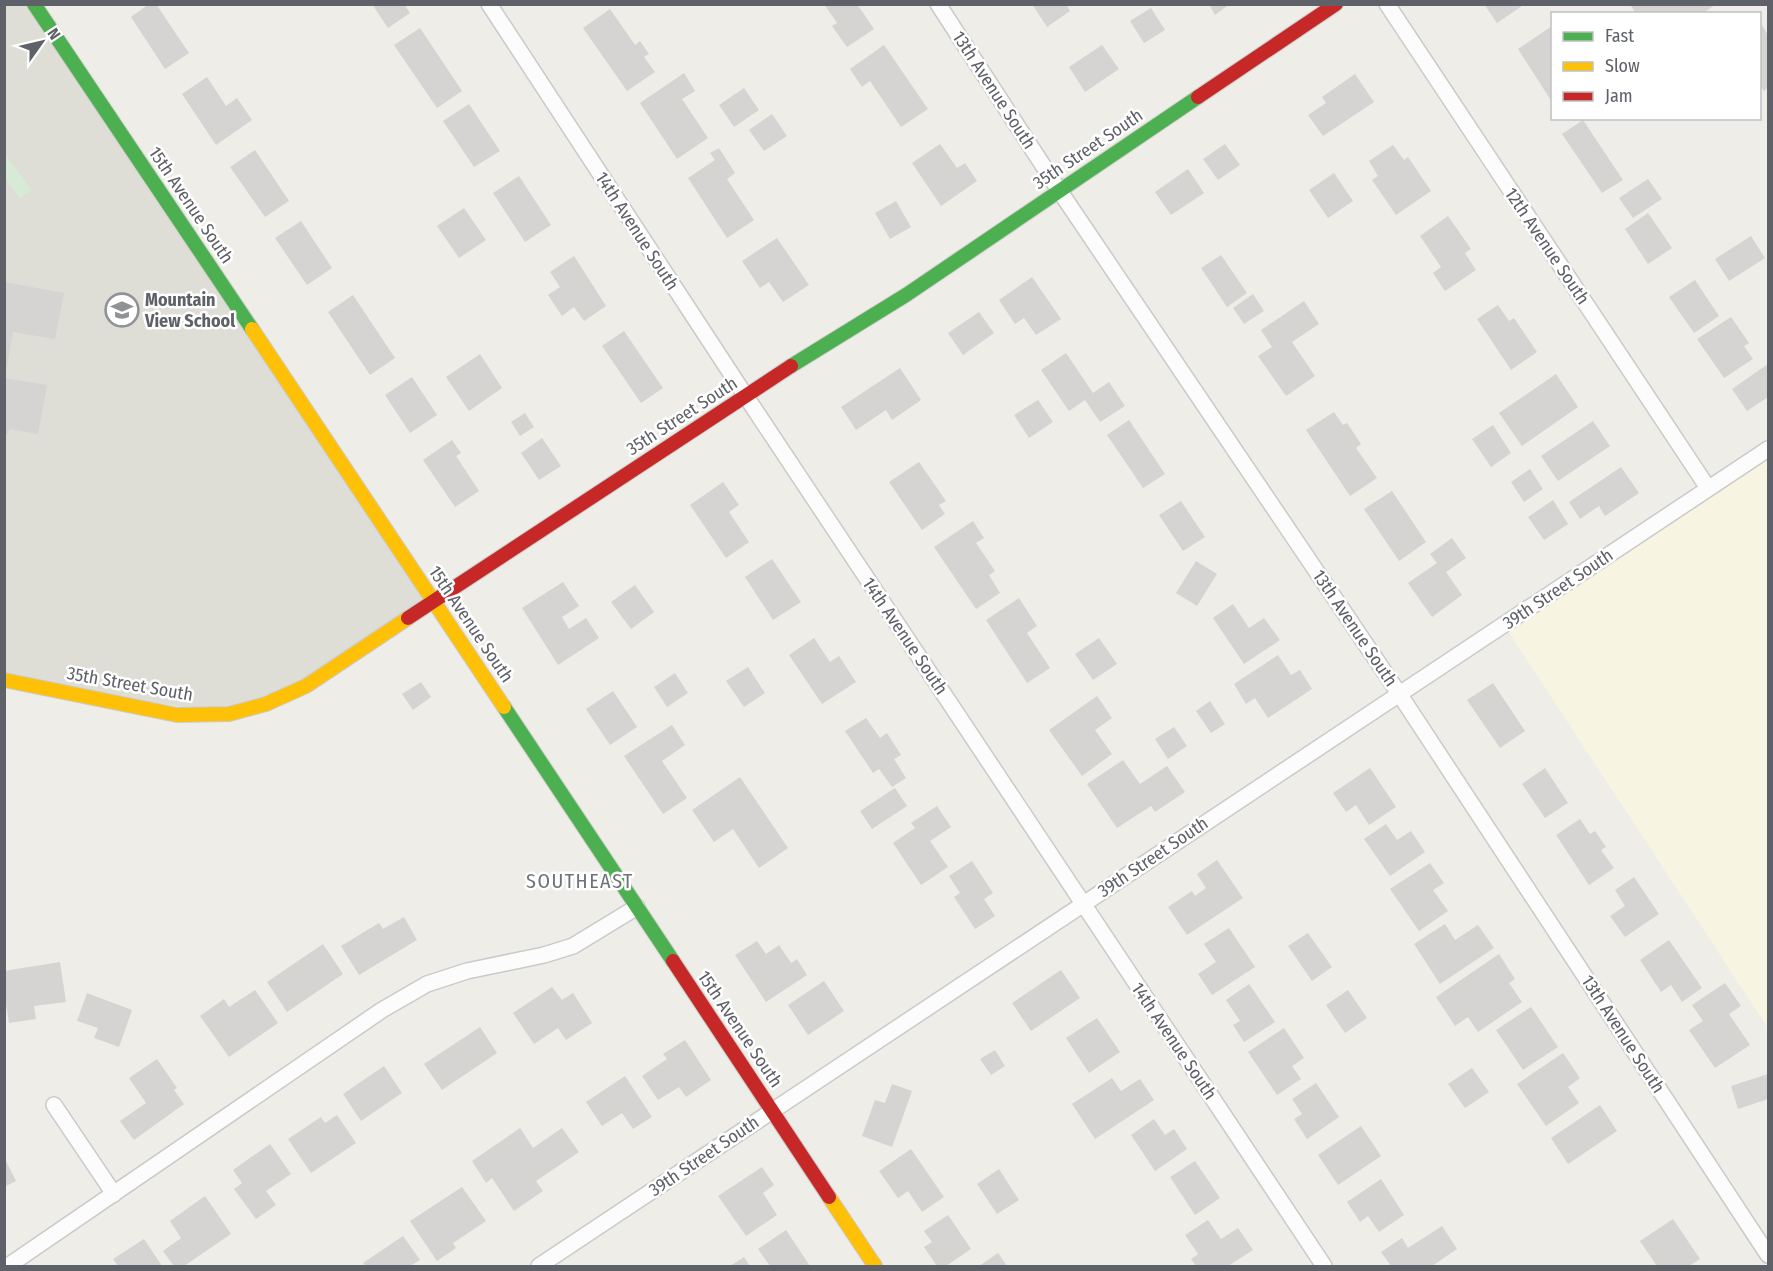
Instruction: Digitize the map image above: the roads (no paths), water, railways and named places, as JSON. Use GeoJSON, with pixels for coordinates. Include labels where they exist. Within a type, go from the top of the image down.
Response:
{"type":"FeatureCollection","features":[{"type":"Feature","properties":{"kind":"street","name":"15th Avenue South"},"geometry":{"type":"LineString","coordinates":[[34,4],[875,1266]]}},
{"type":"Feature","properties":{"kind":"street","name":"14th Avenue South"},"geometry":{"type":"LineString","coordinates":[[489,4],[745,395],[1324,1266]]}},
{"type":"Feature","properties":{"kind":"street","name":"13th Avenue South"},"geometry":{"type":"LineString","coordinates":[[938,4],[1059,189],[1400,695],[1768,1255]]}},
{"type":"Feature","properties":{"kind":"street","name":"35th Street South"},"geometry":{"type":"LineString","coordinates":[[4,680],[177,715],[229,714],[266,704],[306,686],[745,395],[906,295],[1059,189],[1336,4]]}},
{"type":"Feature","properties":{"kind":"street","name":"12th Avenue South"},"geometry":{"type":"LineString","coordinates":[[1387,4],[1708,488]]}},
{"type":"Feature","properties":{"kind":"street","name":"39th Street South"},"geometry":{"type":"LineString","coordinates":[[539,1266],[1768,449]]}},
{"type":"Feature","properties":{"kind":"street"},"geometry":{"type":"LineString","coordinates":[[8,1266],[381,1010],[427,984],[467,971],[544,955],[573,946],[637,907]]}},
{"type":"Feature","properties":{"kind":"street"},"geometry":{"type":"LineString","coordinates":[[54,1106],[114,1194]]}},
{"type":"Feature","properties":{"kind":"place","name":"Mountain View School"},"geometry":{"type":"Point","coordinates":[122,310]}},
{"type":"Feature","properties":{"kind":"district","name":"SOUTHEAST"},"geometry":{"type":"Point","coordinates":[580,881]}}]}
